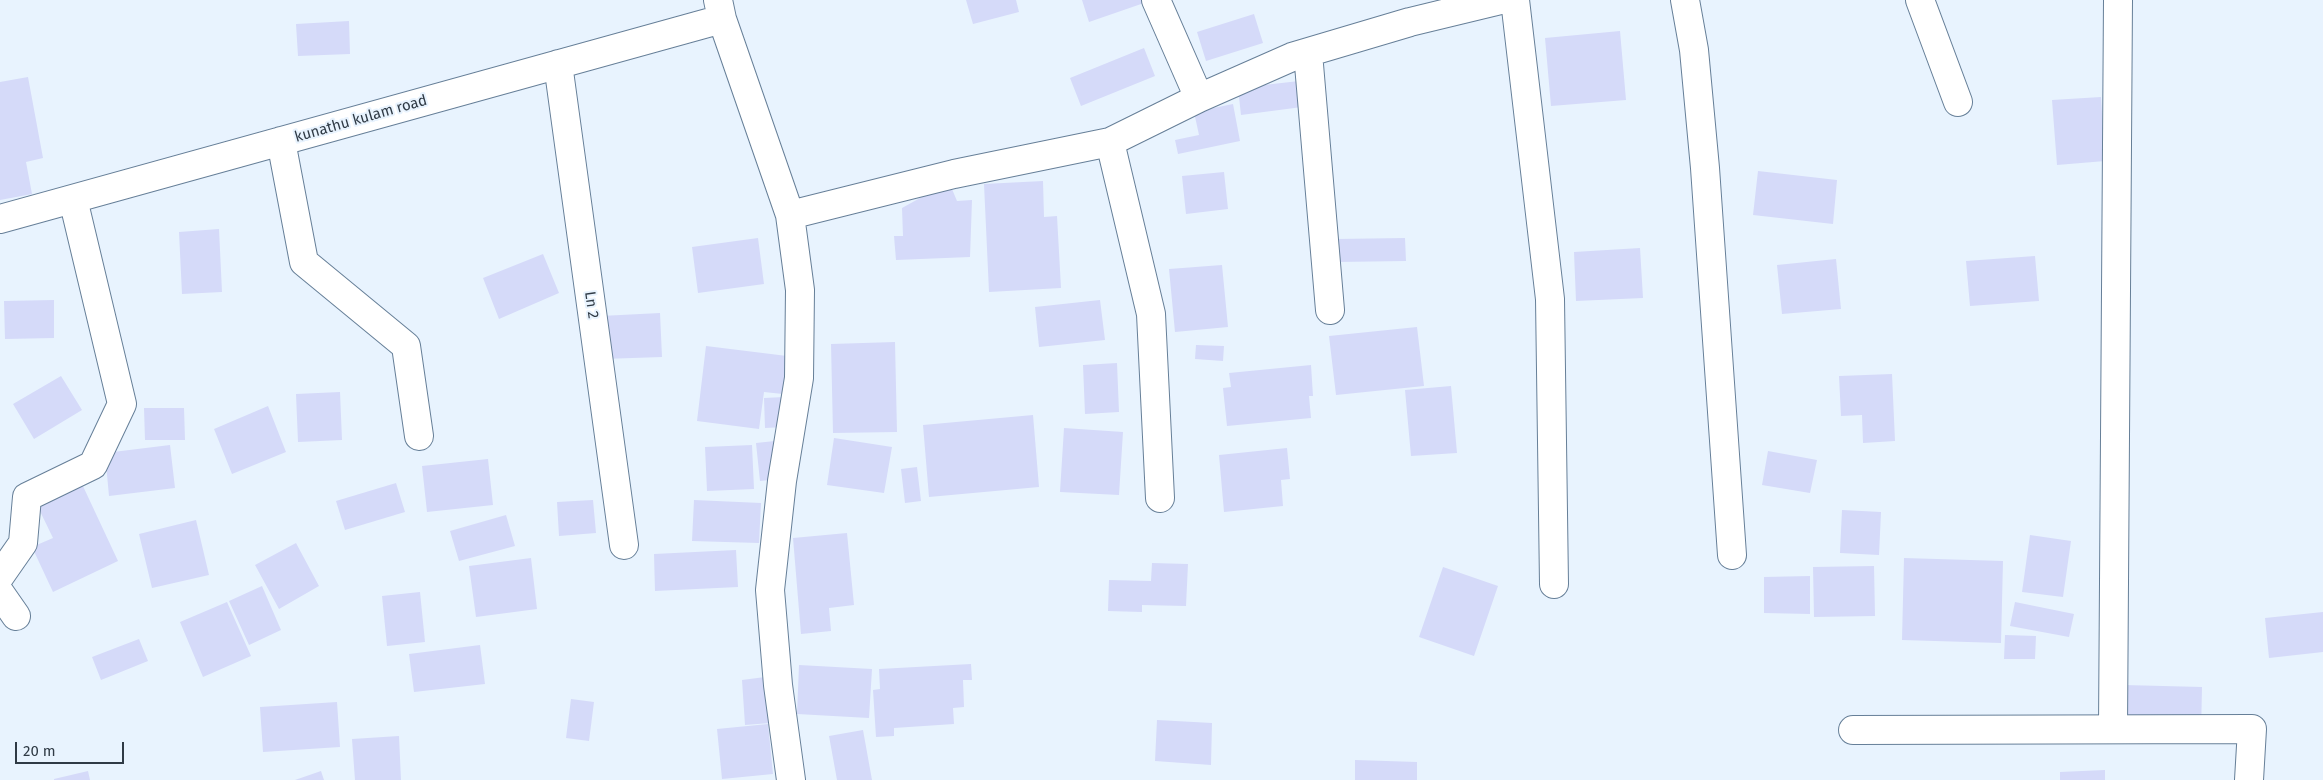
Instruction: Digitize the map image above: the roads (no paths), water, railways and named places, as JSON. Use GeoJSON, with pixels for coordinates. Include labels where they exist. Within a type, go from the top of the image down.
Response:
{"type":"FeatureCollection","features":[{"type":"Feature","properties":{"kind":"street"},"geometry":{"type":"LineString","coordinates":[[1156,0],[1199,98]]}},
{"type":"Feature","properties":{"kind":"street"},"geometry":{"type":"LineString","coordinates":[[790,215],[954,174],[1110,142],[1199,98],[1308,53],[1410,22],[1501,0]]}},
{"type":"Feature","properties":{"kind":"street"},"geometry":{"type":"LineString","coordinates":[[1515,0],[1550,299],[1554,584]]}},
{"type":"Feature","properties":{"kind":"street"},"geometry":{"type":"LineString","coordinates":[[1685,0],[1694,50],[1706,168],[1732,555]]}},
{"type":"Feature","properties":{"kind":"street"},"geometry":{"type":"LineString","coordinates":[[1920,0],[1958,102]]}},
{"type":"Feature","properties":{"kind":"street"},"geometry":{"type":"LineString","coordinates":[[2113,728],[2118,0]]}},
{"type":"Feature","properties":{"kind":"street"},"geometry":{"type":"LineString","coordinates":[[720,10],[790,215],[800,290],[799,378],[782,481],[770,590],[778,685],[791,780]]}},
{"type":"Feature","properties":{"kind":"street","name":"kunathu kulam road"},"geometry":{"type":"LineString","coordinates":[[0,219],[558,64],[720,10]]}},
{"type":"Feature","properties":{"kind":"street"},"geometry":{"type":"LineString","coordinates":[[1308,53],[1330,310]]}},
{"type":"Feature","properties":{"kind":"street","name":"Ln 2"},"geometry":{"type":"LineString","coordinates":[[558,64],[624,545]]}},
{"type":"Feature","properties":{"kind":"street"},"geometry":{"type":"LineString","coordinates":[[281,141],[304,262],[406,346],[419,436]]}},
{"type":"Feature","properties":{"kind":"street"},"geometry":{"type":"LineString","coordinates":[[1110,142],[1151,314],[1160,498]]}},
{"type":"Feature","properties":{"kind":"street"},"geometry":{"type":"LineString","coordinates":[[0,576],[23,543],[27,497],[93,465],[122,404],[73,199]]}},
{"type":"Feature","properties":{"kind":"street"},"geometry":{"type":"LineString","coordinates":[[0,593],[16,616]]}},
{"type":"Feature","properties":{"kind":"street"},"geometry":{"type":"LineString","coordinates":[[1853,730],[2252,729],[2249,780]]}}]}
